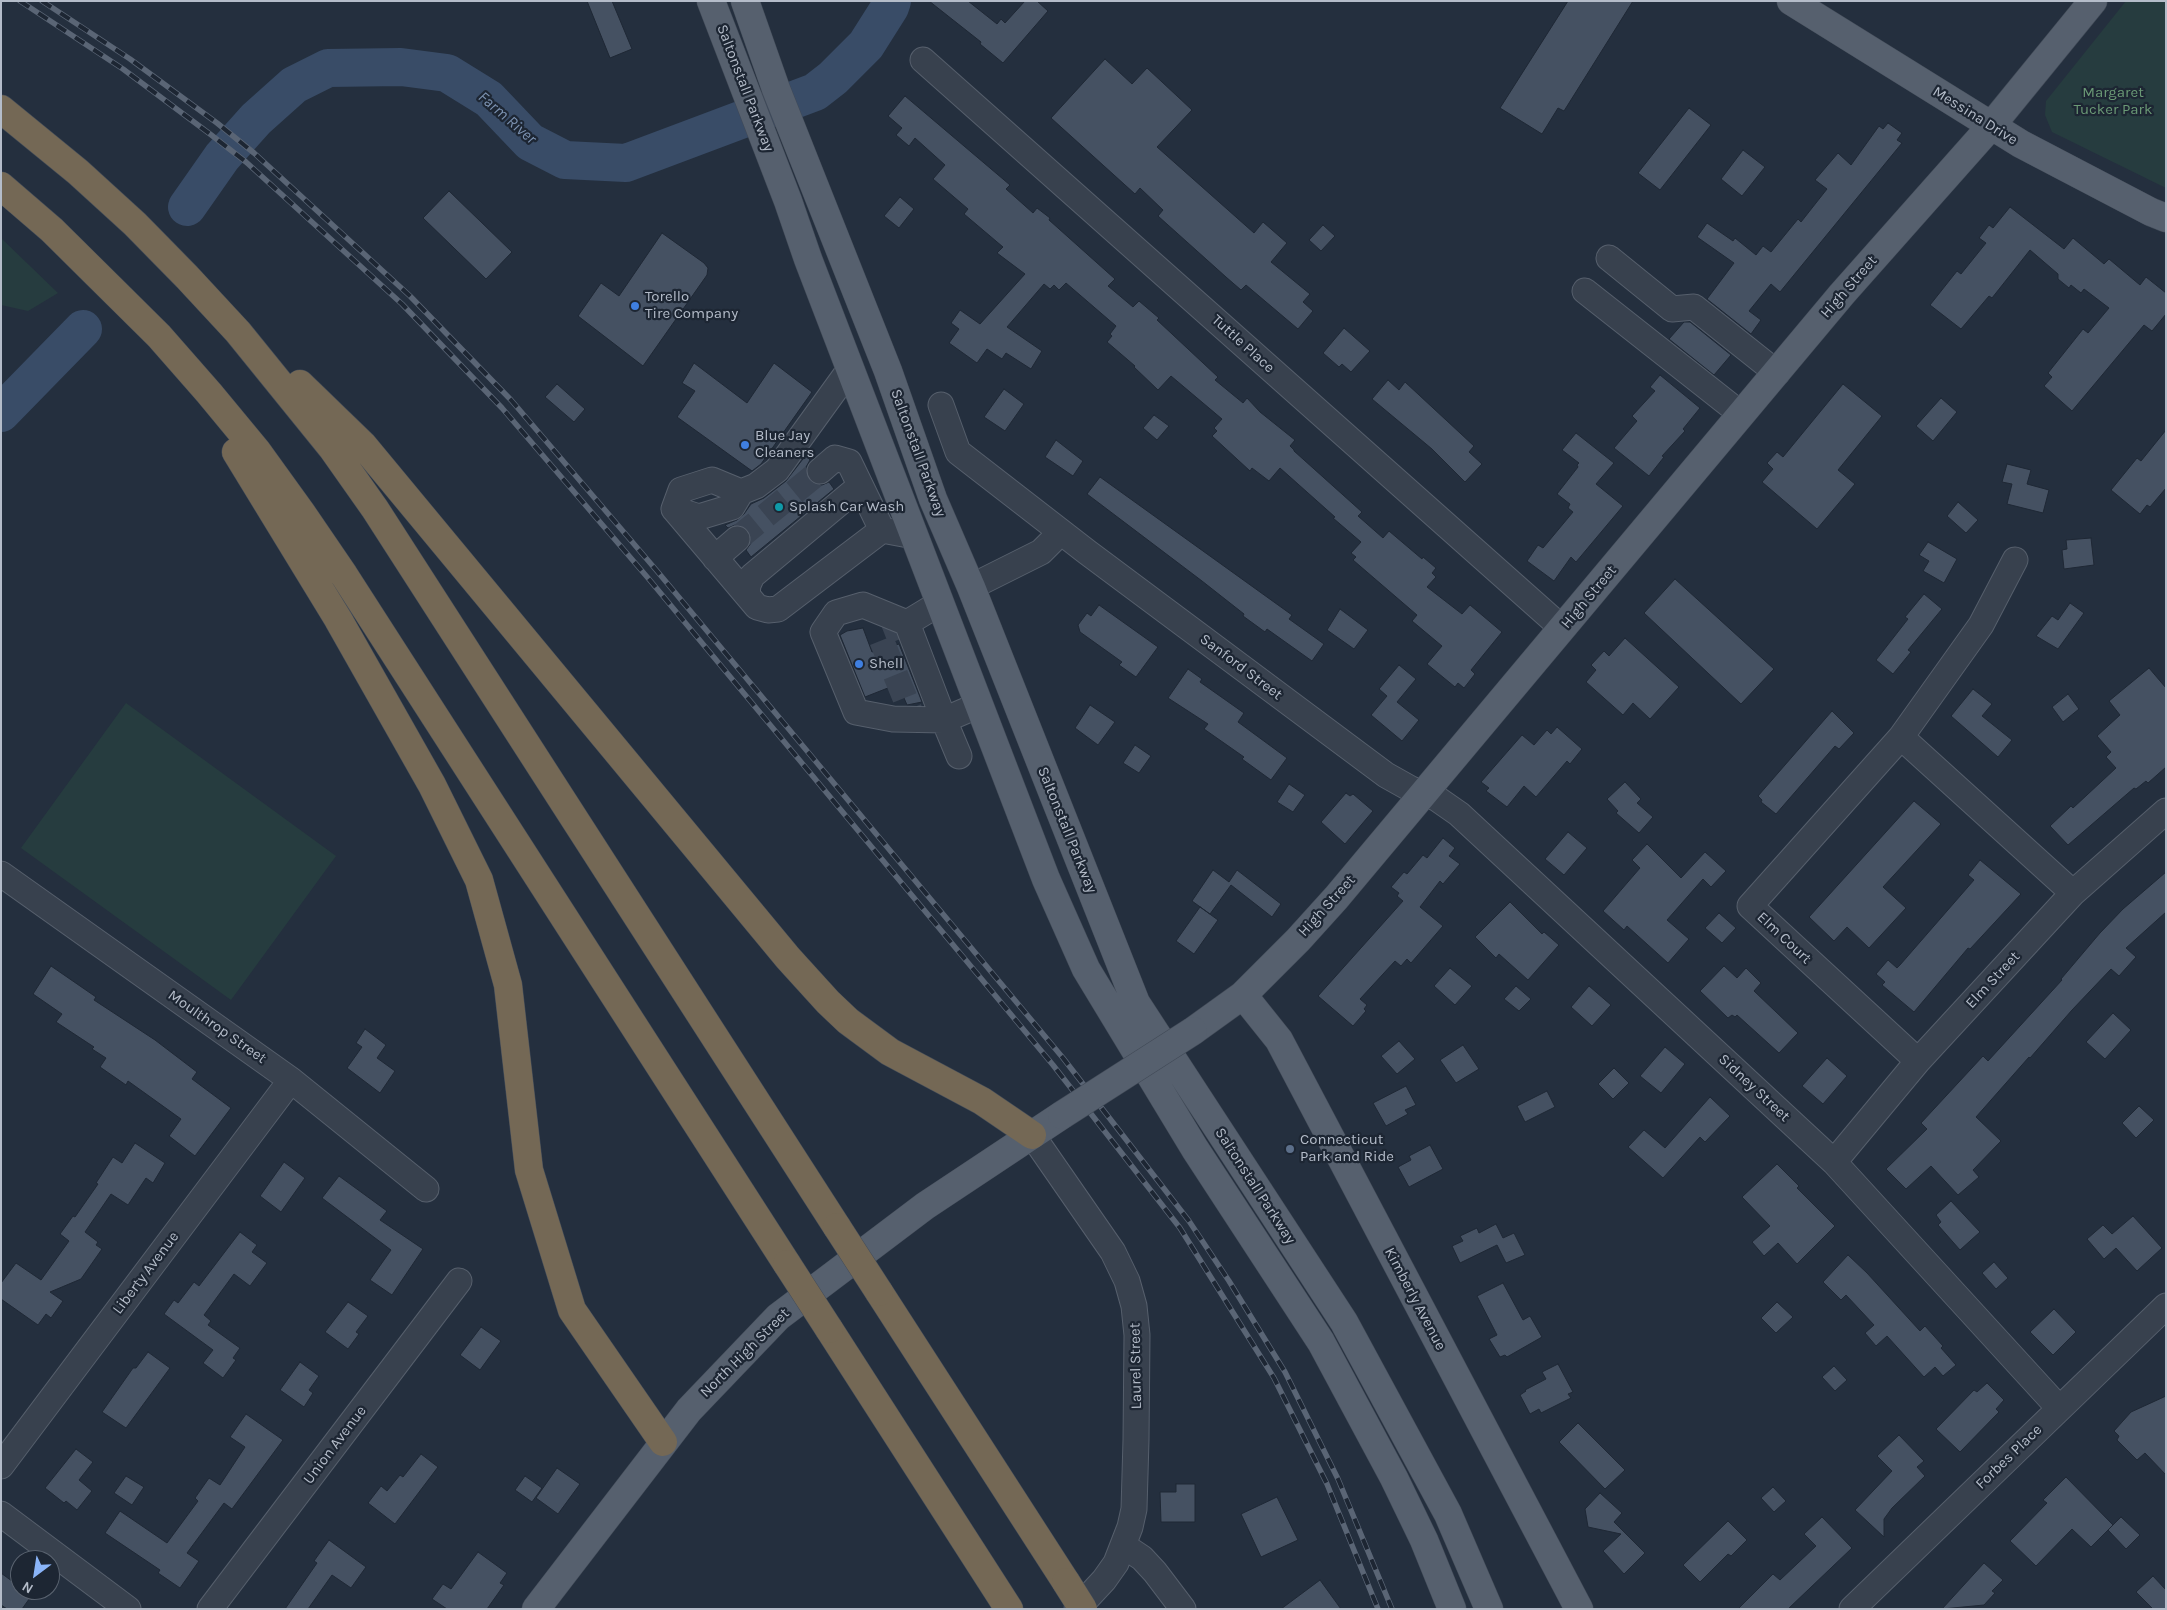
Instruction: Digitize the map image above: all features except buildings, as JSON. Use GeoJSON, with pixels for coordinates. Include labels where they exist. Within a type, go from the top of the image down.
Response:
{"type":"FeatureCollection","features":[{"type":"Feature","properties":{"kind":"highway"},"geometry":{"type":"LineString","coordinates":[[1,109],[78,172],[135,224],[187,277],[364,445],[788,958],[828,1002],[855,1026],[890,1052],[982,1101],[1032,1135]]}},
{"type":"Feature","properties":{"kind":"highway"},"geometry":{"type":"LineString","coordinates":[[1,186],[52,230],[159,336],[257,451],[328,551],[1009,1609]]}},
{"type":"Feature","properties":{"kind":"highway"},"geometry":{"type":"LineString","coordinates":[[187,277],[286,389],[332,448],[375,509],[1083,1609]]}},
{"type":"Feature","properties":{"kind":"highway"},"geometry":{"type":"LineString","coordinates":[[159,336],[242,460],[304,561],[432,785],[479,880],[508,985],[529,1170],[572,1310],[663,1442]]}},
{"type":"Feature","properties":{"kind":"main road","name":"Saltonstall Parkway"},"geometry":{"type":"LineString","coordinates":[[711,1],[750,98],[850,369],[1046,879],[1086,969],[1195,1149],[1321,1342],[1424,1540],[1452,1609]]}},
{"type":"Feature","properties":{"kind":"main road","name":"Saltonstall Parkway"},"geometry":{"type":"LineString","coordinates":[[745,1],[787,117],[888,371],[934,499],[971,587],[1136,1003],[1344,1322],[1448,1514],[1489,1609]]}},
{"type":"Feature","properties":{"kind":"main road","name":"Messina Drive"},"geometry":{"type":"LineString","coordinates":[[1791,1],[2022,144],[2151,212],[2166,218]]}},
{"type":"Feature","properties":{"kind":"main road","name":"High Street"},"geometry":{"type":"LineString","coordinates":[[1032,1135],[1193,1031],[1243,994],[1298,940],[1425,793],[1863,270],[1991,126],[2094,1]]}},
{"type":"Feature","properties":{"kind":"main road","name":"Kimberly Avenue"},"geometry":{"type":"LineString","coordinates":[[1243,994],[1279,1040],[1579,1609]]}},
{"type":"Feature","properties":{"kind":"main road","name":"North High Street"},"geometry":{"type":"LineString","coordinates":[[536,1609],[663,1442],[719,1377],[778,1317],[925,1206],[1032,1135]]}},
{"type":"Feature","properties":{"kind":"street","name":"Tuttle Place"},"geometry":{"type":"LineString","coordinates":[[923,60],[1562,628]]}},
{"type":"Feature","properties":{"kind":"street"},"geometry":{"type":"LineString","coordinates":[[1609,258],[1672,309],[1694,307],[1776,373]]}},
{"type":"Feature","properties":{"kind":"street"},"geometry":{"type":"LineString","coordinates":[[1585,291],[1741,414]]}},
{"type":"Feature","properties":{"kind":"street"},"geometry":{"type":"LineString","coordinates":[[850,369],[777,470],[756,486],[741,492],[712,480],[681,490],[674,509],[757,607],[768,610],[778,609],[882,530],[914,536]]}},
{"type":"Feature","properties":{"kind":"street","name":"Sanford Street"},"geometry":{"type":"LineString","coordinates":[[941,404],[958,452],[1061,532],[1386,775],[1412,790],[1425,793]]}},
{"type":"Feature","properties":{"kind":"street"},"geometry":{"type":"LineString","coordinates":[[820,471],[835,458],[849,462],[882,530]]}},
{"type":"Feature","properties":{"kind":"street"},"geometry":{"type":"LineString","coordinates":[[747,595],[748,585],[752,576],[860,486]]}},
{"type":"Feature","properties":{"kind":"street"},"geometry":{"type":"LineString","coordinates":[[971,587],[1041,552],[1061,532]]}},
{"type":"Feature","properties":{"kind":"street"},"geometry":{"type":"LineString","coordinates":[[715,558],[737,539]]}},
{"type":"Feature","properties":{"kind":"street","name":"Elm Court"},"geometry":{"type":"LineString","coordinates":[[1918,1061],[1750,906],[1901,737],[1981,625],[2015,560]]}},
{"type":"Feature","properties":{"kind":"street"},"geometry":{"type":"LineString","coordinates":[[907,623],[940,603]]}},
{"type":"Feature","properties":{"kind":"street"},"geometry":{"type":"LineString","coordinates":[[959,756],[944,720],[907,623],[863,605],[836,613],[823,632],[856,712],[894,719],[944,720],[979,705]]}},
{"type":"Feature","properties":{"kind":"street"},"geometry":{"type":"LineString","coordinates":[[1901,737],[2073,893]]}},
{"type":"Feature","properties":{"kind":"street","name":"Sidney Street"},"geometry":{"type":"LineString","coordinates":[[1425,793],[1436,798],[1459,814],[1834,1162],[2059,1408]]}},
{"type":"Feature","properties":{"kind":"street","name":"Elm Street"},"geometry":{"type":"LineString","coordinates":[[1834,1162],[1918,1061],[2073,893],[2166,811]]}},
{"type":"Feature","properties":{"kind":"street","name":"Moulthrop Street"},"geometry":{"type":"LineString","coordinates":[[1,874],[291,1080],[426,1189]]}},
{"type":"Feature","properties":{"kind":"street","name":"Liberty Avenue"},"geometry":{"type":"LineString","coordinates":[[1,1466],[291,1080]]}},
{"type":"Feature","properties":{"kind":"street","name":"Laurel Street"},"geometry":{"type":"LineString","coordinates":[[1032,1135],[1113,1252],[1127,1281],[1134,1306],[1137,1354],[1135,1490],[1130,1527],[1124,1546],[1104,1580],[1078,1609]]}},
{"type":"Feature","properties":{"kind":"street","name":"Union Avenue"},"geometry":{"type":"LineString","coordinates":[[210,1609],[459,1281]]}},
{"type":"Feature","properties":{"kind":"street","name":"Forbes Place"},"geometry":{"type":"LineString","coordinates":[[1852,1609],[2166,1306]]}},
{"type":"Feature","properties":{"kind":"street"},"geometry":{"type":"LineString","coordinates":[[1,1514],[128,1609]]}},
{"type":"Feature","properties":{"kind":"street"},"geometry":{"type":"LineString","coordinates":[[1124,1546],[1142,1558],[1183,1609]]}},
{"type":"Feature","properties":{"kind":"green space","name":"Margaret Tucker Park"},"geometry":{"type":"Polygon","coordinates":[[[2126,1],[2166,1],[2166,188],[2052,132],[2045,115],[2046,101],[2126,1]]]}},
{"type":"Feature","properties":{"kind":"green space"},"geometry":{"type":"Polygon","coordinates":[[[1,238],[58,293],[28,311],[1,305],[1,238]]]}},
{"type":"Feature","properties":{"kind":"green space"},"geometry":{"type":"Polygon","coordinates":[[[126,703],[336,856],[231,1000],[21,848],[126,703]]]}},
{"type":"Feature","properties":{"kind":"waterway","name":"Farm River"},"geometry":{"type":"LineString","coordinates":[[187,207],[222,157],[256,119],[294,85],[328,68],[401,67],[447,73],[489,99],[530,142],[565,160],[626,163],[815,92],[833,78],[866,45],[892,1]]}},
{"type":"Feature","properties":{"kind":"waterway","name":"Farm River"},"geometry":{"type":"LineString","coordinates":[[1,413],[83,329]]}},
{"type":"Feature","properties":{"kind":"tunnel"},"geometry":{"type":"LineString","coordinates":[[737,539],[820,471]]}},
{"type":"Feature","properties":{"kind":"tunnel"},"geometry":{"type":"LineString","coordinates":[[907,623],[879,634],[913,718]]}},
{"type":"Feature","properties":{"kind":"railway"},"geometry":{"type":"LineString","coordinates":[[20,1],[123,69],[246,162],[402,304],[502,408],[648,578],[1053,1065],[1180,1228],[1274,1378],[1327,1484],[1378,1609]]}},
{"type":"Feature","properties":{"kind":"railway"},"geometry":{"type":"LineString","coordinates":[[42,1],[130,59],[217,123],[254,153],[410,296],[511,400],[657,571],[1063,1058],[1189,1221],[1229,1281],[1285,1372],[1338,1479],[1392,1609]]}},
{"type":"Feature","properties":{"kind":"place","name":"Torello Tire Company"},"geometry":{"type":"Point","coordinates":[635,306]}},
{"type":"Feature","properties":{"kind":"place","name":"Blue Jay Cleaners"},"geometry":{"type":"Point","coordinates":[745,445]}},
{"type":"Feature","properties":{"kind":"place","name":"Splash Car Wash"},"geometry":{"type":"Point","coordinates":[779,507]}},
{"type":"Feature","properties":{"kind":"place","name":"Shell"},"geometry":{"type":"Point","coordinates":[859,664]}},
{"type":"Feature","properties":{"kind":"place","name":"Connecticut Park and Ride"},"geometry":{"type":"Point","coordinates":[1290,1149]}}]}
